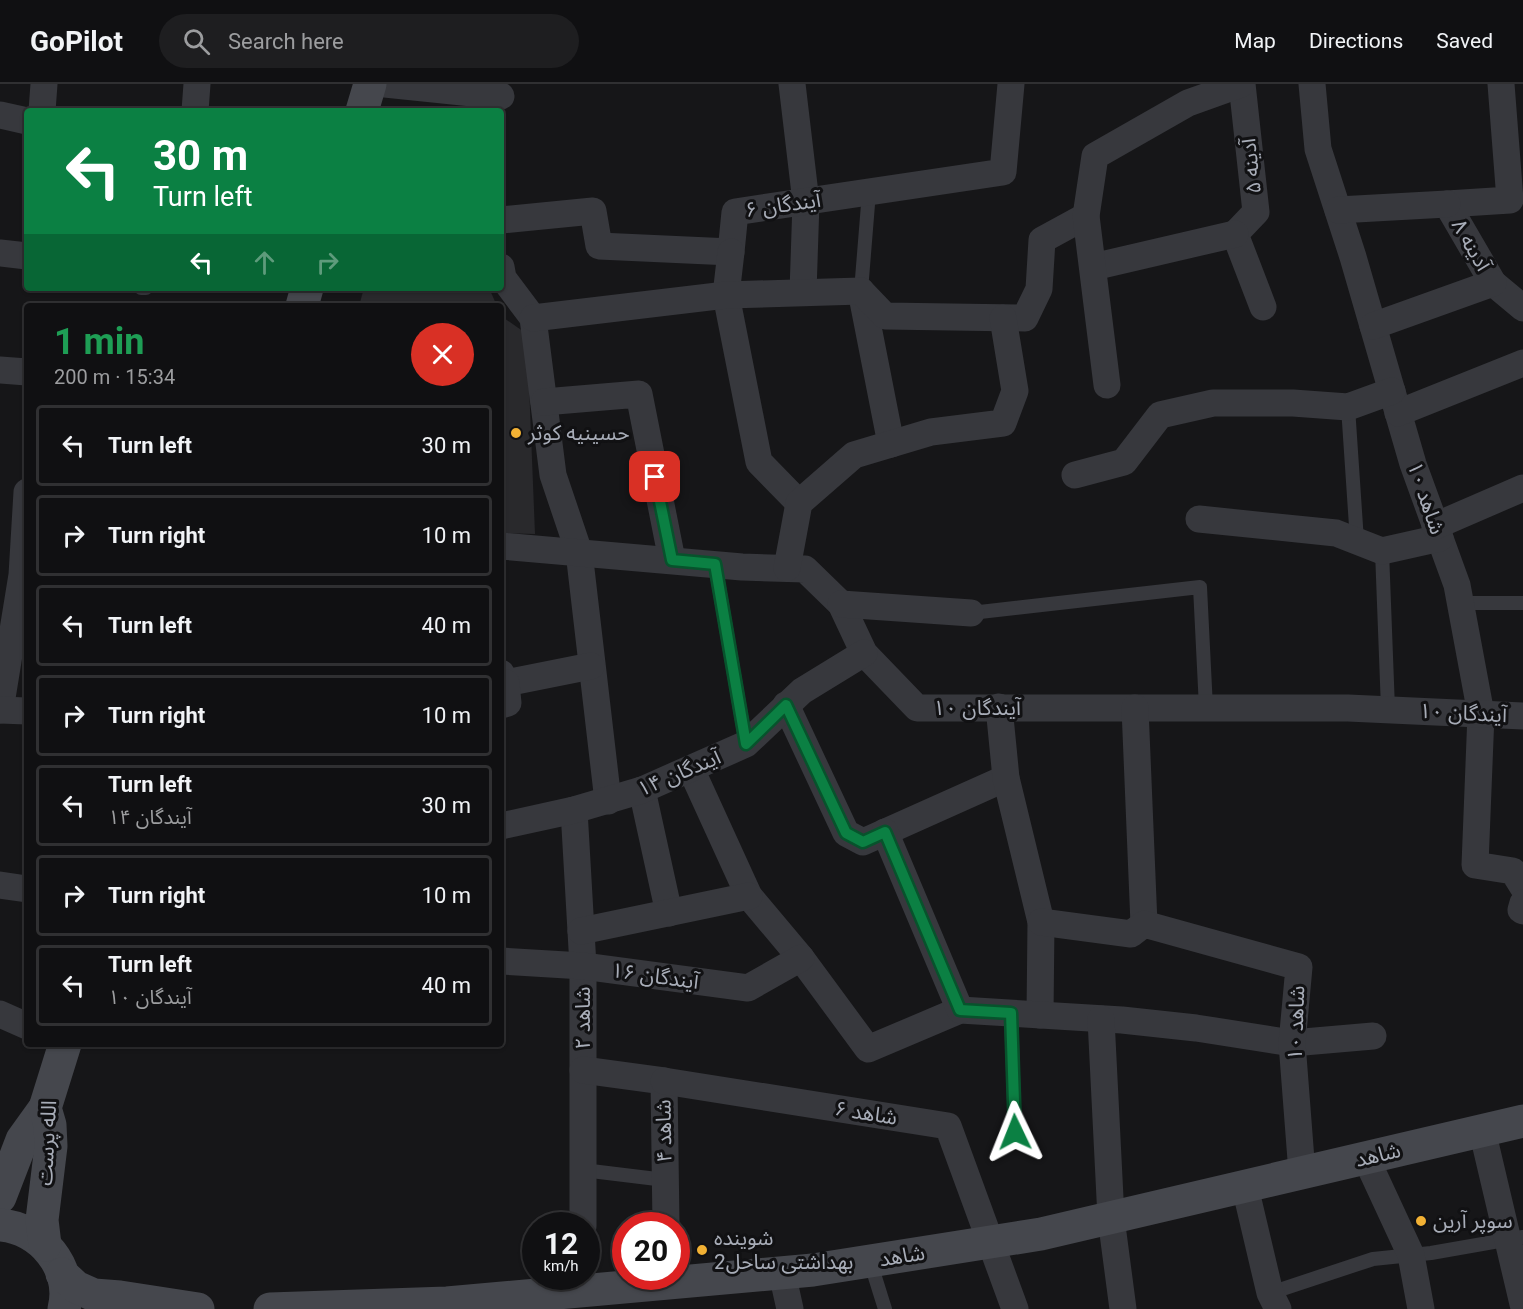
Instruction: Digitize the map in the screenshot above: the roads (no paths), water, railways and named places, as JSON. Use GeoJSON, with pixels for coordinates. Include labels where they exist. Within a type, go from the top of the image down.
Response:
{"type":"FeatureCollection","features":[{"type":"Feature","properties":{"kind":"main road"},"geometry":{"type":"LineString","coordinates":[[363,108],[370,84]]}},
{"type":"Feature","properties":{"kind":"main road","name":"الله پرست"},"geometry":{"type":"LineString","coordinates":[[45,1245],[42,1221],[51,1146],[50,1125],[45,1108],[65,1047]]}},
{"type":"Feature","properties":{"kind":"main road"},"geometry":{"type":"LineString","coordinates":[[0,1197],[22,1140],[45,1108]]}},
{"type":"Feature","properties":{"kind":"main road","name":"شاهد"},"geometry":{"type":"LineString","coordinates":[[690,1279],[813,1270],[1041,1234],[1523,1120]]}},
{"type":"Feature","properties":{"kind":"main road"},"geometry":{"type":"LineString","coordinates":[[0,1226],[9,1226],[28,1233],[45,1245],[57,1262],[65,1280],[64,1309]]}},
{"type":"Feature","properties":{"kind":"main road"},"geometry":{"type":"LineString","coordinates":[[62,1274],[75,1287],[94,1295],[198,1309]]}},
{"type":"Feature","properties":{"kind":"main road","name":"شاهد"},"geometry":{"type":"LineString","coordinates":[[270,1309],[359,1308],[447,1303],[612,1288]]}},
{"type":"Feature","properties":{"kind":"street"},"geometry":{"type":"LineString","coordinates":[[42,108],[44,84]]}},
{"type":"Feature","properties":{"kind":"street"},"geometry":{"type":"LineString","coordinates":[[195,108],[197,84]]}},
{"type":"Feature","properties":{"kind":"street"},"geometry":{"type":"LineString","coordinates":[[385,84],[501,96]]}},
{"type":"Feature","properties":{"kind":"street"},"geometry":{"type":"LineString","coordinates":[[792,84],[806,202],[803,292]]}},
{"type":"Feature","properties":{"kind":"street","name":"آیندگان ۶"},"geometry":{"type":"LineString","coordinates":[[731,252],[735,212],[1004,172],[1011,84]]}},
{"type":"Feature","properties":{"kind":"street"},"geometry":{"type":"LineString","coordinates":[[1107,385],[1086,216],[1095,156],[1188,103],[1241,84]]}},
{"type":"Feature","properties":{"kind":"street","name":"آدینه ۵"},"geometry":{"type":"LineString","coordinates":[[1235,234],[1256,212],[1241,84]]}},
{"type":"Feature","properties":{"kind":"street","name":"شاهد ۱۰"},"geometry":{"type":"LineString","coordinates":[[1312,84],[1318,149],[1395,402],[1457,585],[1461,603],[1481,714],[1475,865],[1513,871],[1523,887]]}},
{"type":"Feature","properties":{"kind":"street","name":"آدینه ۸"},"geometry":{"type":"LineString","coordinates":[[1501,84],[1510,200],[1447,204],[1493,283],[1523,308]]}},
{"type":"Feature","properties":{"kind":"street"},"geometry":{"type":"LineString","coordinates":[[0,115],[24,120]]}},
{"type":"Feature","properties":{"kind":"street"},"geometry":{"type":"LineString","coordinates":[[1338,210],[1447,204]]}},
{"type":"Feature","properties":{"kind":"street"},"geometry":{"type":"LineString","coordinates":[[504,220],[592,211],[599,246],[731,252],[726,296],[759,462],[799,503]]}},
{"type":"Feature","properties":{"kind":"street"},"geometry":{"type":"LineString","coordinates":[[533,318],[726,296],[861,291],[885,316],[1025,318],[1039,289],[1042,240],[1086,216]]}},
{"type":"Feature","properties":{"kind":"street"},"geometry":{"type":"LineString","coordinates":[[1093,267],[1235,234],[1263,307]]}},
{"type":"Feature","properties":{"kind":"street"},"geometry":{"type":"LineString","coordinates":[[0,253],[24,256]]}},
{"type":"Feature","properties":{"kind":"street"},"geometry":{"type":"LineString","coordinates":[[504,279],[533,318],[553,475],[579,552],[608,801]]}},
{"type":"Feature","properties":{"kind":"street"},"geometry":{"type":"LineString","coordinates":[[1373,326],[1493,283]]}},
{"type":"Feature","properties":{"kind":"street"},"geometry":{"type":"LineString","coordinates":[[861,291],[891,444]]}},
{"type":"Feature","properties":{"kind":"street"},"geometry":{"type":"LineString","coordinates":[[787,568],[799,503],[854,455],[932,432],[1003,423],[1015,391],[1004,318]]}},
{"type":"Feature","properties":{"kind":"street"},"geometry":{"type":"LineString","coordinates":[[1075,475],[1124,462],[1160,415],[1213,403],[1293,403],[1348,407],[1395,402],[1523,363]]}},
{"type":"Feature","properties":{"kind":"street"},"geometry":{"type":"LineString","coordinates":[[0,370],[24,372]]}},
{"type":"Feature","properties":{"kind":"street"},"geometry":{"type":"LineString","coordinates":[[544,402],[639,394],[672,560]]}},
{"type":"Feature","properties":{"kind":"street"},"geometry":{"type":"LineString","coordinates":[[1200,519],[1336,533],[1382,550],[1438,532],[1523,488]]}},
{"type":"Feature","properties":{"kind":"street"},"geometry":{"type":"LineString","coordinates":[[24,515],[0,710],[24,711]]}},
{"type":"Feature","properties":{"kind":"street","name":"آیندگان ۱۰"},"geometry":{"type":"LineString","coordinates":[[504,546],[715,564],[805,568],[841,604],[864,653],[917,708],[1388,710],[1523,716]]}},
{"type":"Feature","properties":{"kind":"street"},"geometry":{"type":"LineString","coordinates":[[841,604],[971,613]]}},
{"type":"Feature","properties":{"kind":"street","name":"آیندگان ۱۴"},"geometry":{"type":"LineString","coordinates":[[504,825],[574,810],[642,790],[746,744],[802,691],[864,653]]}},
{"type":"Feature","properties":{"kind":"street"},"geometry":{"type":"LineString","coordinates":[[504,687],[591,666]]}},
{"type":"Feature","properties":{"kind":"street"},"geometry":{"type":"LineString","coordinates":[[786,705],[846,833],[863,842],[1006,777]]}},
{"type":"Feature","properties":{"kind":"street"},"geometry":{"type":"LineString","coordinates":[[999,707],[1006,777],[1041,922],[1040,1015]]}},
{"type":"Feature","properties":{"kind":"street"},"geometry":{"type":"LineString","coordinates":[[1041,922],[1131,934],[1144,924],[1135,708]]}},
{"type":"Feature","properties":{"kind":"street"},"geometry":{"type":"LineString","coordinates":[[691,769],[749,896],[801,958],[868,1049],[960,1010],[1196,1028],[1292,1043],[1373,1036]]}},
{"type":"Feature","properties":{"kind":"street"},"geometry":{"type":"LineString","coordinates":[[642,790],[669,913]]}},
{"type":"Feature","properties":{"kind":"street","name":"شاهد ۲"},"geometry":{"type":"LineString","coordinates":[[574,810],[583,966],[583,1212]]}},
{"type":"Feature","properties":{"kind":"street"},"geometry":{"type":"LineString","coordinates":[[885,832],[960,1010]]}},
{"type":"Feature","properties":{"kind":"street"},"geometry":{"type":"LineString","coordinates":[[0,885],[24,889]]}},
{"type":"Feature","properties":{"kind":"street"},"geometry":{"type":"LineString","coordinates":[[581,932],[749,896]]}},
{"type":"Feature","properties":{"kind":"street"},"geometry":{"type":"LineString","coordinates":[[1523,903],[1521,910],[1523,911]]}},
{"type":"Feature","properties":{"kind":"street","name":"شاهد ۱۰"},"geometry":{"type":"LineString","coordinates":[[1144,924],[1299,967],[1292,1043],[1302,1173]]}},
{"type":"Feature","properties":{"kind":"street","name":"آیندگان ۱۶"},"geometry":{"type":"LineString","coordinates":[[504,962],[583,966],[748,988],[801,958]]}},
{"type":"Feature","properties":{"kind":"street"},"geometry":{"type":"LineString","coordinates":[[0,1014],[24,1025]]}},
{"type":"Feature","properties":{"kind":"street"},"geometry":{"type":"LineString","coordinates":[[1101,1019],[1111,1218],[1123,1309]]}},
{"type":"Feature","properties":{"kind":"street","name":"شاهد ۴"},"geometry":{"type":"LineString","coordinates":[[583,1070],[664,1081],[666,1212]]}},
{"type":"Feature","properties":{"kind":"street","name":"شاهد ۶"},"geometry":{"type":"LineString","coordinates":[[664,1081],[948,1126],[990,1242]]}},
{"type":"Feature","properties":{"kind":"street"},"geometry":{"type":"LineString","coordinates":[[1482,1130],[1516,1239],[1523,1304]]}},
{"type":"Feature","properties":{"kind":"street"},"geometry":{"type":"LineString","coordinates":[[1366,1158],[1411,1255],[1421,1309]]}},
{"type":"Feature","properties":{"kind":"street"},"geometry":{"type":"LineString","coordinates":[[1245,1187],[1274,1301]]}},
{"type":"Feature","properties":{"kind":"street"},"geometry":{"type":"LineString","coordinates":[[990,1242],[1015,1309]]}},
{"type":"Feature","properties":{"kind":"street"},"geometry":{"type":"LineString","coordinates":[[782,1273],[790,1309]]}},
{"type":"Feature","properties":{"kind":"lane"},"geometry":{"type":"LineString","coordinates":[[861,291],[869,192]]}},
{"type":"Feature","properties":{"kind":"lane"},"geometry":{"type":"LineString","coordinates":[[1348,407],[1357,541]]}},
{"type":"Feature","properties":{"kind":"lane"},"geometry":{"type":"LineString","coordinates":[[1382,550],[1388,710]]}},
{"type":"Feature","properties":{"kind":"lane"},"geometry":{"type":"LineString","coordinates":[[715,564],[746,744]]}},
{"type":"Feature","properties":{"kind":"lane"},"geometry":{"type":"LineString","coordinates":[[971,613],[1200,587],[1206,708]]}},
{"type":"Feature","properties":{"kind":"lane"},"geometry":{"type":"LineString","coordinates":[[1461,603],[1523,603]]}},
{"type":"Feature","properties":{"kind":"lane"},"geometry":{"type":"LineString","coordinates":[[1011,1013],[1015,1132]]}},
{"type":"Feature","properties":{"kind":"lane"},"geometry":{"type":"LineString","coordinates":[[583,1170],[665,1180]]}},
{"type":"Feature","properties":{"kind":"lane"},"geometry":{"type":"LineString","coordinates":[[1274,1301],[1373,1259],[1516,1239]]}},
{"type":"Feature","properties":{"kind":"lane"},"geometry":{"type":"LineString","coordinates":[[870,1261],[885,1309]]}},
{"type":"Feature","properties":{"kind":"place","name":"حسینیه کوثر"},"geometry":{"type":"Point","coordinates":[516,433]}},
{"type":"Feature","properties":{"kind":"place","name":"سوپر آرین"},"geometry":{"type":"Point","coordinates":[1421,1221]}},
{"type":"Feature","properties":{"kind":"place","name":"شوینده بهداشتی ساحل2"},"geometry":{"type":"Point","coordinates":[702,1250]}}]}
